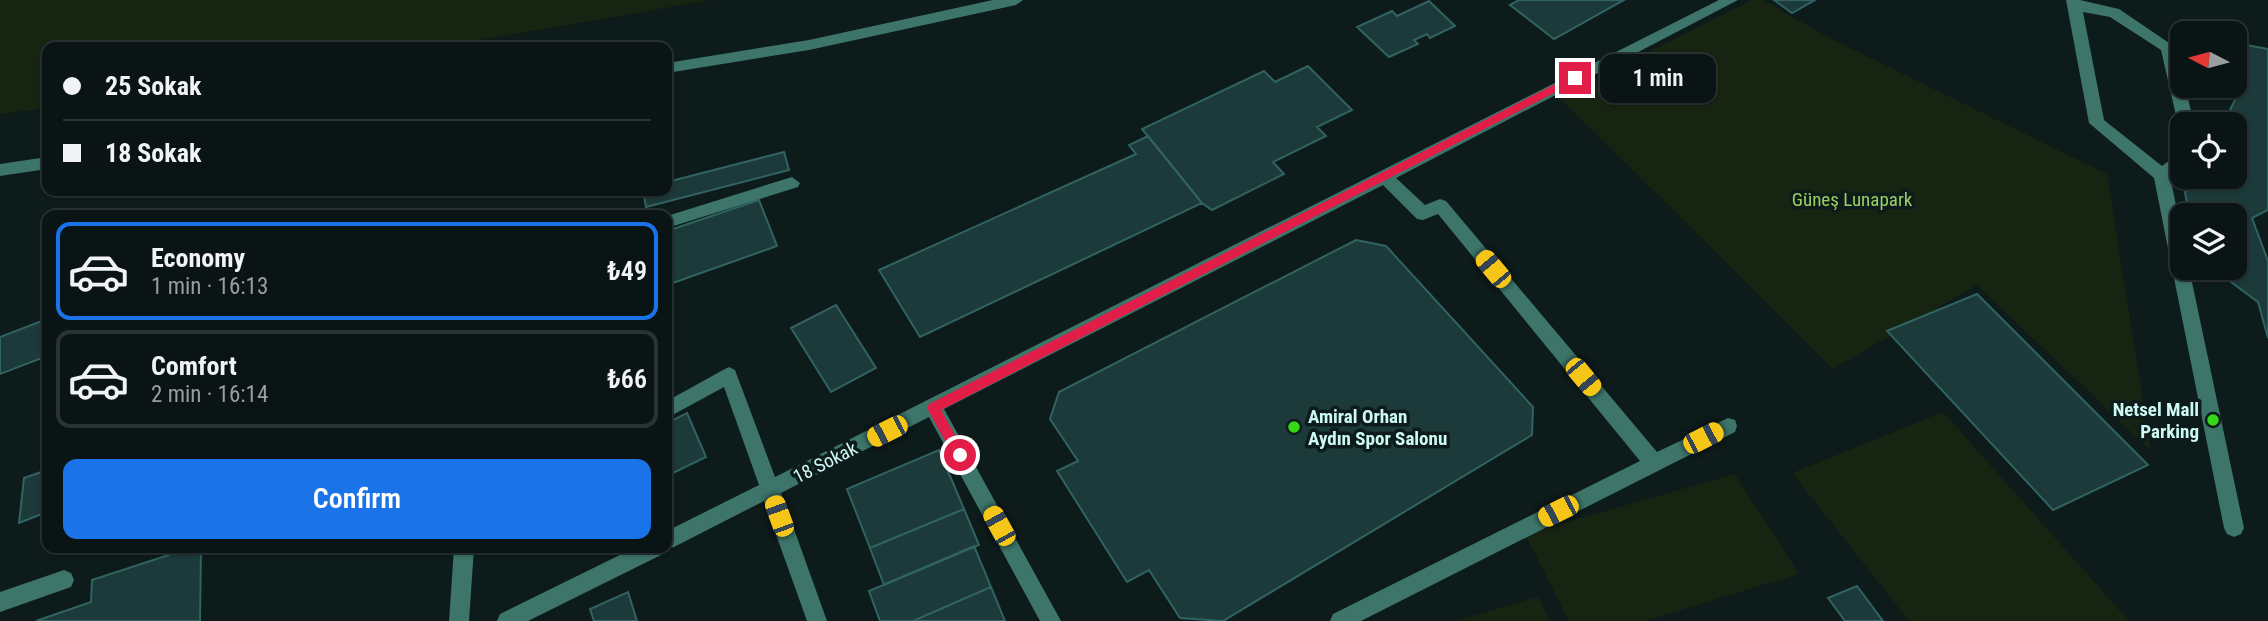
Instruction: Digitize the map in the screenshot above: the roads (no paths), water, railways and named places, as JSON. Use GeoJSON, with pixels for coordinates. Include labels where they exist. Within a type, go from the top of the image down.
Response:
{"type":"FeatureCollection","features":[{"type":"Feature","properties":{"kind":"street"},"geometry":{"type":"LineString","coordinates":[[672,67],[809,45],[1016,0]]}},
{"type":"Feature","properties":{"kind":"street","name":"18 Sokak"},"geometry":{"type":"LineString","coordinates":[[672,539],[1731,0]]}},
{"type":"Feature","properties":{"kind":"street"},"geometry":{"type":"LineString","coordinates":[[2183,112],[2168,47],[2114,13],[2074,3],[2097,123],[2162,175],[2234,528]]}},
{"type":"Feature","properties":{"kind":"street"},"geometry":{"type":"LineString","coordinates":[[0,170],[42,164]]}},
{"type":"Feature","properties":{"kind":"street"},"geometry":{"type":"LineString","coordinates":[[2162,175],[2170,168]]}},
{"type":"Feature","properties":{"kind":"street"},"geometry":{"type":"LineString","coordinates":[[1383,176],[1423,214],[1440,205],[1654,463]]}},
{"type":"Feature","properties":{"kind":"street"},"geometry":{"type":"LineString","coordinates":[[672,220],[792,183]]}},
{"type":"Feature","properties":{"kind":"street"},"geometry":{"type":"LineString","coordinates":[[672,407],[729,375],[817,621]]}},
{"type":"Feature","properties":{"kind":"street"},"geometry":{"type":"LineString","coordinates":[[933,408],[1051,621]]}},
{"type":"Feature","properties":{"kind":"street"},"geometry":{"type":"LineString","coordinates":[[1340,621],[1728,426]]}},
{"type":"Feature","properties":{"kind":"street"},"geometry":{"type":"LineString","coordinates":[[507,621],[644,553]]}},
{"type":"Feature","properties":{"kind":"street"},"geometry":{"type":"LineString","coordinates":[[459,621],[463,555]]}},
{"type":"Feature","properties":{"kind":"street"},"geometry":{"type":"LineString","coordinates":[[0,601],[64,580]]}},
{"type":"Feature","properties":{"kind":"place","name":"Netsel Mall Parking"},"geometry":{"type":"Point","coordinates":[2213,420]}},
{"type":"Feature","properties":{"kind":"place","name":"Amiral Orhan Aydın Spor Salonu"},"geometry":{"type":"Point","coordinates":[1294,427]}},
{"type":"Feature","properties":{"kind":"park label","name":"Güneş Lunapark"},"geometry":{"type":"Point","coordinates":[1852,199]}}]}
